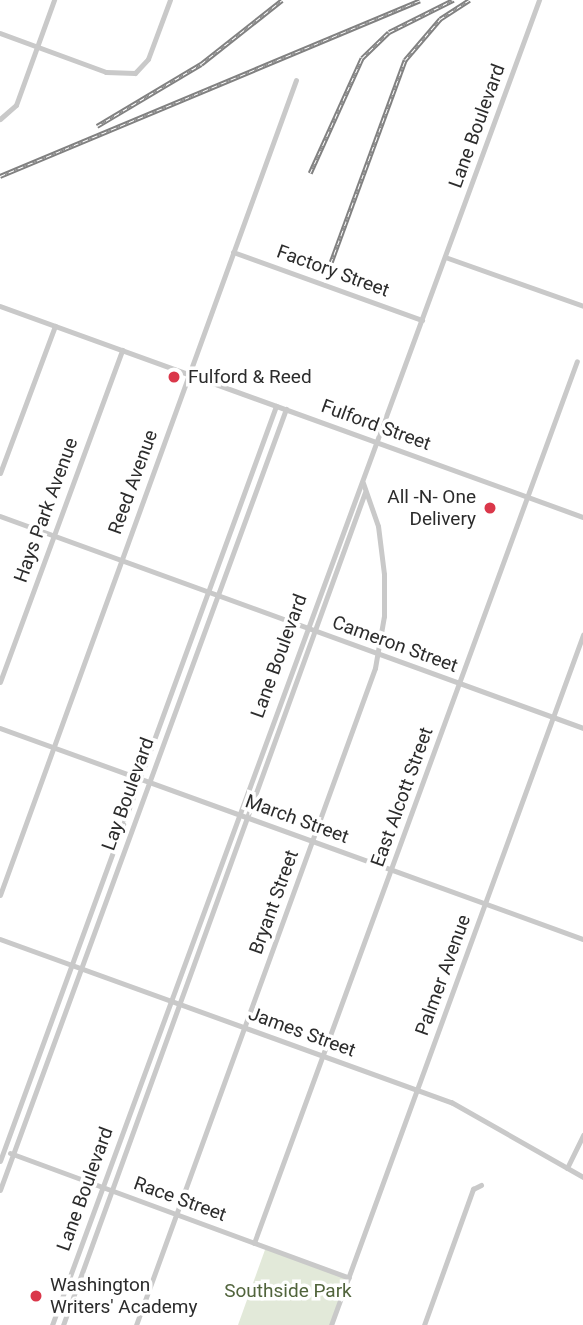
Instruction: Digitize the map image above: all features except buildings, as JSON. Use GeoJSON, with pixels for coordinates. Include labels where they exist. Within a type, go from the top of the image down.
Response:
{"type":"FeatureCollection","features":[{"type":"Feature","properties":{"kind":"street"},"geometry":{"type":"LineString","coordinates":[[2,119],[16,104],[54,0]]}},
{"type":"Feature","properties":{"kind":"street"},"geometry":{"type":"LineString","coordinates":[[0,33],[106,72],[129,74],[141,69],[148,59],[170,0]]}},
{"type":"Feature","properties":{"kind":"street","name":"Lane Boulevard"},"geometry":{"type":"LineString","coordinates":[[52,1325],[356,489],[363,482],[378,442],[539,0]]}},
{"type":"Feature","properties":{"kind":"street","name":"Reed Avenue"},"geometry":{"type":"LineString","coordinates":[[0,895],[296,80]]}},
{"type":"Feature","properties":{"kind":"street","name":"Factory Street"},"geometry":{"type":"LineString","coordinates":[[233,252],[422,320]]}},
{"type":"Feature","properties":{"kind":"street"},"geometry":{"type":"LineString","coordinates":[[445,257],[583,306]]}},
{"type":"Feature","properties":{"kind":"street","name":"Fulford Street"},"geometry":{"type":"LineString","coordinates":[[0,306],[583,517]]}},
{"type":"Feature","properties":{"kind":"street"},"geometry":{"type":"LineString","coordinates":[[0,473],[55,326]]}},
{"type":"Feature","properties":{"kind":"street","name":"Hays Park Avenue"},"geometry":{"type":"LineString","coordinates":[[0,682],[122,350]]}},
{"type":"Feature","properties":{"kind":"street","name":"East Alcott Street"},"geometry":{"type":"LineString","coordinates":[[254,1243],[577,361]]}},
{"type":"Feature","properties":{"kind":"street","name":"Lay Boulevard"},"geometry":{"type":"LineString","coordinates":[[0,1161],[276,406]]}},
{"type":"Feature","properties":{"kind":"street","name":"Lay Boulevard"},"geometry":{"type":"LineString","coordinates":[[0,1190],[286,409]]}},
{"type":"Feature","properties":{"kind":"street","name":"Bryant Street"},"geometry":{"type":"LineString","coordinates":[[136,1325],[313,842],[378,654],[384,574],[378,526],[363,482]]}},
{"type":"Feature","properties":{"kind":"street","name":"Lane Boulevard"},"geometry":{"type":"LineString","coordinates":[[63,1325],[366,492]]}},
{"type":"Feature","properties":{"kind":"street"},"geometry":{"type":"LineString","coordinates":[[243,497],[252,500]]}},
{"type":"Feature","properties":{"kind":"street","name":"Cameron Street"},"geometry":{"type":"LineString","coordinates":[[0,516],[583,728]]}},
{"type":"Feature","properties":{"kind":"street","name":"Palmer Avenue"},"geometry":{"type":"LineString","coordinates":[[331,1325],[583,635]]}},
{"type":"Feature","properties":{"kind":"street"},"geometry":{"type":"LineString","coordinates":[[174,685],[183,688]]}},
{"type":"Feature","properties":{"kind":"street"},"geometry":{"type":"LineString","coordinates":[[273,718],[283,722]]}},
{"type":"Feature","properties":{"kind":"street","name":"March Street"},"geometry":{"type":"LineString","coordinates":[[0,728],[583,938]]}},
{"type":"Feature","properties":{"kind":"street"},"geometry":{"type":"LineString","coordinates":[[107,870],[116,873]]}},
{"type":"Feature","properties":{"kind":"street"},"geometry":{"type":"LineString","coordinates":[[204,909],[213,913]]}},
{"type":"Feature","properties":{"kind":"street","name":"James Street"},"geometry":{"type":"LineString","coordinates":[[0,939],[418,1090],[466,1110],[583,1177]]}},
{"type":"Feature","properties":{"kind":"street"},"geometry":{"type":"LineString","coordinates":[[38,1058],[47,1061]]}},
{"type":"Feature","properties":{"kind":"street"},"geometry":{"type":"LineString","coordinates":[[137,1093],[146,1096]]}},
{"type":"Feature","properties":{"kind":"street"},"geometry":{"type":"LineString","coordinates":[[567,1168],[583,1136]]}},
{"type":"Feature","properties":{"kind":"street","name":"Race Street"},"geometry":{"type":"LineString","coordinates":[[2,1151],[349,1278]]}},
{"type":"Feature","properties":{"kind":"street"},"geometry":{"type":"LineString","coordinates":[[424,1325],[473,1189],[481,1185]]}},
{"type":"Feature","properties":{"kind":"street"},"geometry":{"type":"LineString","coordinates":[[65,1291],[74,1294]]}},
{"type":"Feature","properties":{"kind":"green space","name":"Southside Park"},"geometry":{"type":"Polygon","coordinates":[[[266,1247],[349,1278],[331,1325],[238,1325],[266,1247]]]}},
{"type":"Feature","properties":{"kind":"railway"},"geometry":{"type":"LineString","coordinates":[[97,126],[201,64],[282,0]]}},
{"type":"Feature","properties":{"kind":"railway"},"geometry":{"type":"LineString","coordinates":[[0,176],[420,0]]}},
{"type":"Feature","properties":{"kind":"railway"},"geometry":{"type":"LineString","coordinates":[[310,173],[362,58],[389,32],[453,0]]}},
{"type":"Feature","properties":{"kind":"railway"},"geometry":{"type":"LineString","coordinates":[[327,273],[405,60],[440,19],[469,0]]}},
{"type":"Feature","properties":{"kind":"place","name":"Fulford & Reed"},"geometry":{"type":"Point","coordinates":[174,377]}},
{"type":"Feature","properties":{"kind":"place","name":"All -N- One Delivery"},"geometry":{"type":"Point","coordinates":[490,508]}},
{"type":"Feature","properties":{"kind":"place","name":"Washington Writers' Academy"},"geometry":{"type":"Point","coordinates":[36,1296]}}]}
